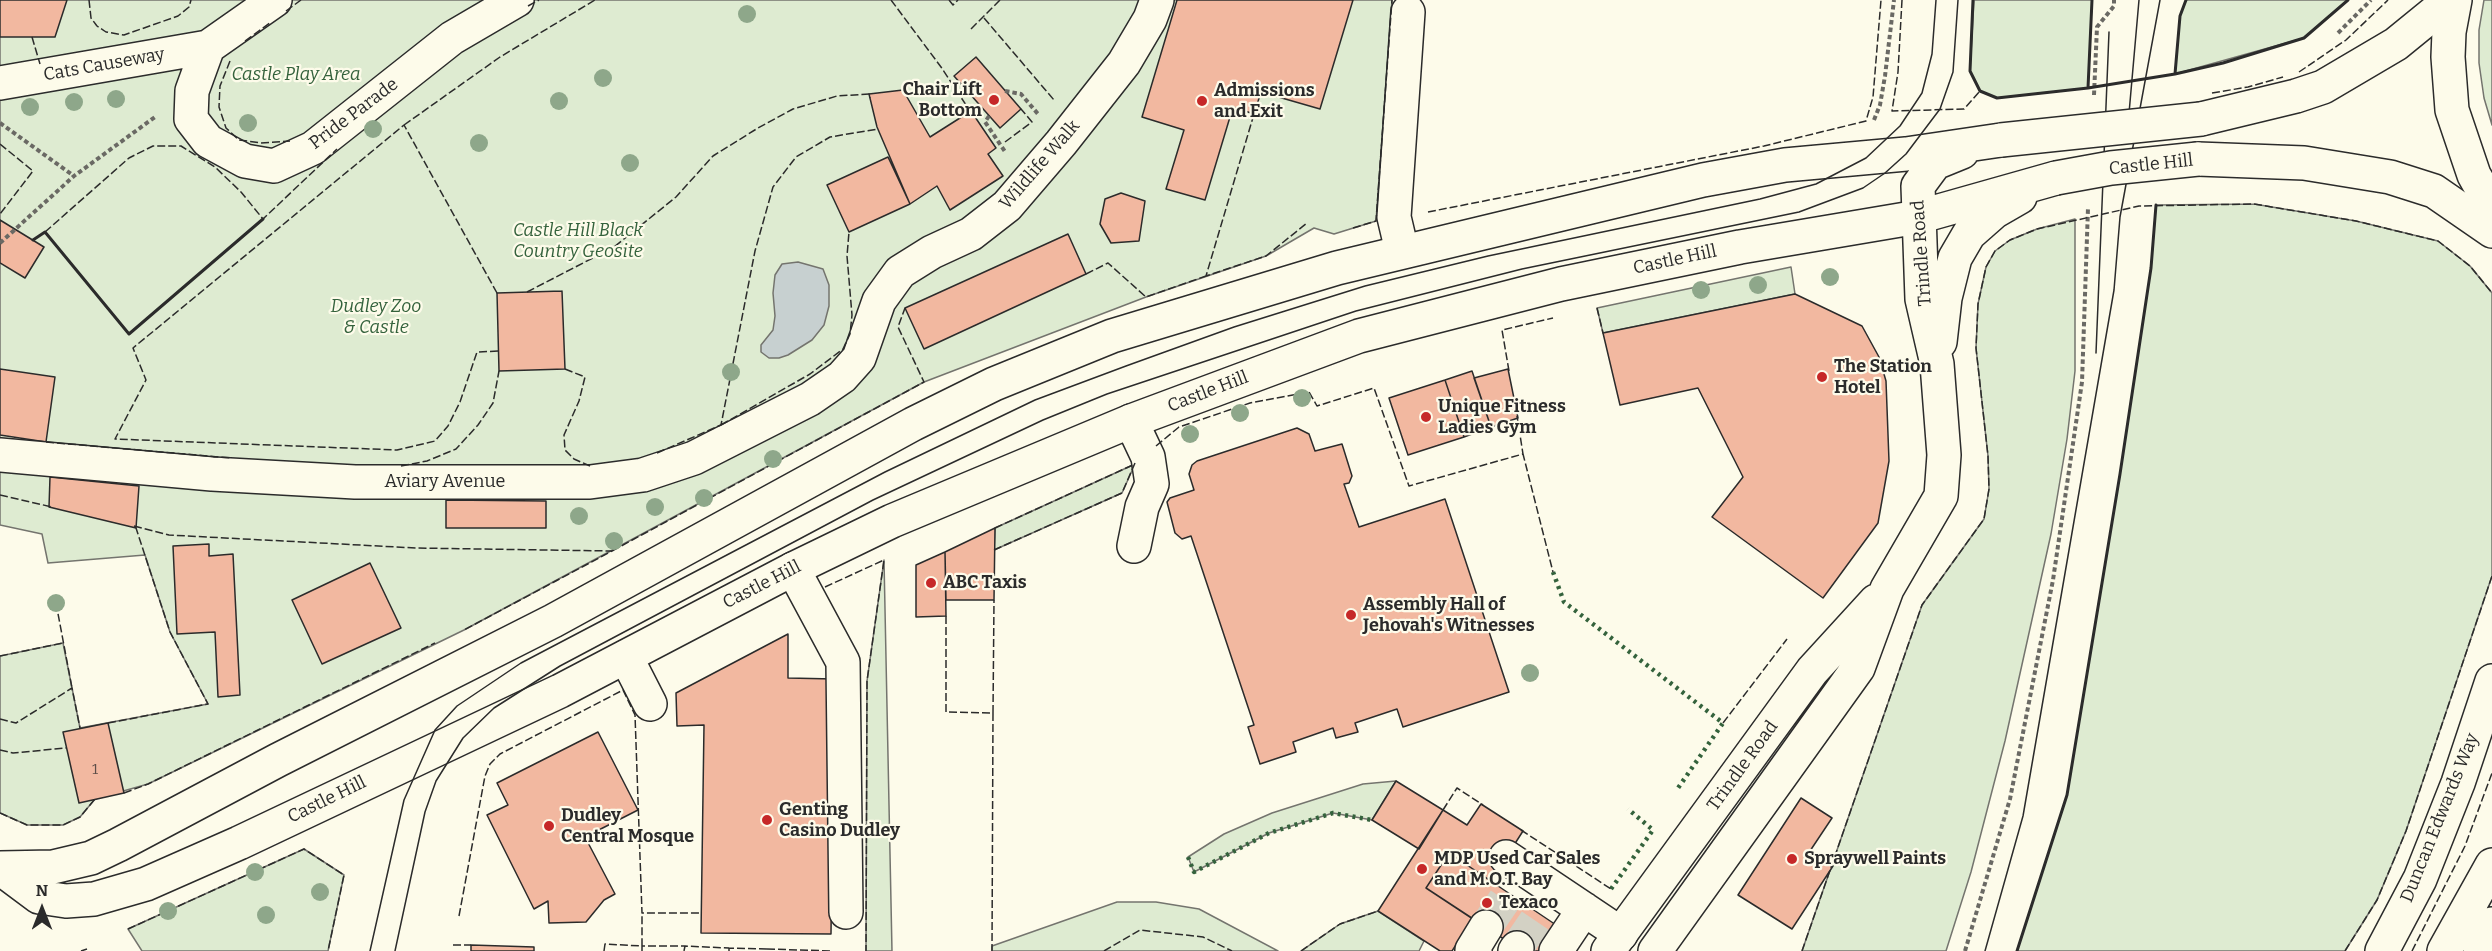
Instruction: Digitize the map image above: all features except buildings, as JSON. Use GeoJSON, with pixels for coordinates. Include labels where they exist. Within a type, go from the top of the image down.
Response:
{"type":"FeatureCollection","features":[{"type":"Feature","properties":{"kind":"main road"},"geometry":{"type":"LineString","coordinates":[[208,47],[275,0]]}},
{"type":"Feature","properties":{"kind":"main road","name":"Pride Parade"},"geometry":{"type":"LineString","coordinates":[[208,47],[192,91],[191,118],[208,141],[245,161],[274,166],[313,148],[452,38],[517,0]]}},
{"type":"Feature","properties":{"kind":"main road","name":"Wildlife Walk"},"geometry":{"type":"LineString","coordinates":[[859,358],[879,301],[900,272],[932,252],[971,234],[1007,206],[1061,143],[1124,63],[1150,19],[1157,0]]}},
{"type":"Feature","properties":{"kind":"main road"},"geometry":{"type":"LineString","coordinates":[[2452,0],[2448,57],[2452,110],[2474,175],[2492,207]]}},
{"type":"Feature","properties":{"kind":"main road","name":"Castle Hill"},"geometry":{"type":"LineString","coordinates":[[0,868],[53,867],[91,858],[268,765],[553,621],[815,477],[994,384],[1112,336],[1266,288],[1402,251],[1703,180],[1785,165],[1906,154],[1992,141],[2201,118],[2296,96],[2323,87],[2396,44],[2452,0]]}},
{"type":"Feature","properties":{"kind":"main road"},"geometry":{"type":"LineString","coordinates":[[1402,251],[1394,217],[1408,12]]}},
{"type":"Feature","properties":{"kind":"main road","name":"Cats Causeway"},"geometry":{"type":"LineString","coordinates":[[0,83],[208,47]]}},
{"type":"Feature","properties":{"kind":"main road","name":"Trindle Road"},"geometry":{"type":"LineString","coordinates":[[1655,951],[1858,668],[1887,589],[1941,496],[1944,455],[1937,364],[1922,299],[1918,186],[1935,163],[1992,141]]}},
{"type":"Feature","properties":{"kind":"main road","name":"Castle Hill"},"geometry":{"type":"LineString","coordinates":[[2056,178],[2111,168],[2198,159],[2304,163],[2391,177],[2434,191],[2492,231]]}},
{"type":"Feature","properties":{"kind":"main road","name":"Trindle Road"},"geometry":{"type":"LineString","coordinates":[[1937,364],[1945,298],[1955,258],[1969,234],[2006,198],[2056,178]]}},
{"type":"Feature","properties":{"kind":"main road","name":"Castle Hill"},"geometry":{"type":"LineString","coordinates":[[0,868],[39,897],[66,901],[94,899],[146,884],[463,738],[626,657],[793,568],[943,499],[1131,421],[1359,336],[1497,299],[1740,247],[1918,217],[2006,198]]}},
{"type":"Feature","properties":{"kind":"main road","name":"Aviary Avenue"},"geometry":{"type":"LineString","coordinates":[[0,455],[212,474],[355,482],[590,482],[642,475],[694,458],[810,399],[842,377],[859,358]]}},
{"type":"Feature","properties":{"kind":"main road"},"geometry":{"type":"LineString","coordinates":[[1131,421],[1148,457],[1152,484],[1142,507],[1134,546]]}},
{"type":"Feature","properties":{"kind":"main road"},"geometry":{"type":"LineString","coordinates":[[793,568],[843,662],[846,912]]}},
{"type":"Feature","properties":{"kind":"main road","name":"Trindle Road"},"geometry":{"type":"LineString","coordinates":[[1615,942],[1812,671],[1887,589]]}},
{"type":"Feature","properties":{"kind":"main road"},"geometry":{"type":"LineString","coordinates":[[626,657],[650,704]]}},
{"type":"Feature","properties":{"kind":"main road","name":"Duncan Edwards Way"},"geometry":{"type":"LineString","coordinates":[[2382,951],[2420,879],[2458,783],[2492,681]]}},
{"type":"Feature","properties":{"kind":"main road"},"geometry":{"type":"LineString","coordinates":[[2444,951],[2492,865]]}},
{"type":"Feature","properties":{"kind":"main road"},"geometry":{"type":"LineString","coordinates":[[1513,874],[1548,902],[1584,909],[1615,942]]}},
{"type":"Feature","properties":{"kind":"main road"},"geometry":{"type":"LineString","coordinates":[[1556,951],[1584,909]]}},
{"type":"Feature","properties":{"kind":"main road"},"geometry":{"type":"LineString","coordinates":[[2480,951],[2492,924]]}},
{"type":"Feature","properties":{"kind":"path"},"geometry":{"type":"LineString","coordinates":[[1871,130],[1880,105],[1894,0]]}},
{"type":"Feature","properties":{"kind":"path"},"geometry":{"type":"LineString","coordinates":[[2094,96],[2097,27],[2114,6],[2114,0]]}},
{"type":"Feature","properties":{"kind":"path"},"geometry":{"type":"LineString","coordinates":[[2335,36],[2371,0]]}},
{"type":"Feature","properties":{"kind":"path"},"geometry":{"type":"LineString","coordinates":[[0,243],[74,176],[192,91]]}},
{"type":"Feature","properties":{"kind":"path"},"geometry":{"type":"LineString","coordinates":[[0,123],[74,176]]}},
{"type":"Feature","properties":{"kind":"path"},"geometry":{"type":"LineString","coordinates":[[1965,951],[2010,799],[2053,580],[2082,382],[2089,198]]}},
{"type":"Feature","properties":{"kind":"green space","name":"Dudley Zoo & Castle"},"geometry":{"type":"Polygon","coordinates":[[[0,0],[1392,0],[1376,221],[1334,234],[1314,228],[1266,256],[1146,297],[924,382],[464,630],[148,784],[95,799],[80,817],[63,825],[27,825],[0,813],[0,656],[63,643],[80,728],[208,704],[170,632],[145,555],[48,563],[42,534],[0,525],[0,0]]]}},
{"type":"Feature","properties":{"kind":"green space"},"geometry":{"type":"Polygon","coordinates":[[[1974,0],[2092,0],[2088,88],[1997,98],[1980,91],[1970,71],[1974,0]]]}},
{"type":"Feature","properties":{"kind":"green space"},"geometry":{"type":"Polygon","coordinates":[[[2186,0],[2348,0],[2304,38],[2175,74],[2180,16],[2186,0]]]}},
{"type":"Feature","properties":{"kind":"green space"},"geometry":{"type":"Polygon","coordinates":[[[2484,0],[2492,0],[2492,125],[2484,98],[2479,63],[2479,30],[2484,0]]]}},
{"type":"Feature","properties":{"kind":"green space"},"geometry":{"type":"Polygon","coordinates":[[[2254,204],[2356,221],[2438,241],[2470,266],[2492,293],[2492,576],[2406,831],[2377,900],[2345,951],[2017,951],[2067,795],[2120,474],[2151,268],[2156,205],[2254,204]]]}},
{"type":"Feature","properties":{"kind":"green space"},"geometry":{"type":"Polygon","coordinates":[[[2075,219],[2075,371],[2067,439],[2051,534],[2005,741],[1971,872],[1946,951],[1802,951],[1922,605],[1984,519],[1989,489],[1988,456],[1976,348],[1978,304],[1986,267],[1995,251],[2010,240],[2037,229],[2075,219]]]}},
{"type":"Feature","properties":{"kind":"green space"},"geometry":{"type":"Polygon","coordinates":[[[1791,267],[1795,294],[1603,333],[1597,308],[1791,267]]]}},
{"type":"Feature","properties":{"kind":"green space"},"geometry":{"type":"Polygon","coordinates":[[[1135,464],[1122,493],[994,550],[995,528],[1135,464]]]}},
{"type":"Feature","properties":{"kind":"green space"},"geometry":{"type":"Polygon","coordinates":[[[884,560],[892,951],[866,951],[867,681],[884,560]]]}},
{"type":"Feature","properties":{"kind":"green space"},"geometry":{"type":"Polygon","coordinates":[[[1396,781],[1372,820],[1333,813],[1269,833],[1194,872],[1188,857],[1224,834],[1272,813],[1363,784],[1396,781]]]}},
{"type":"Feature","properties":{"kind":"green space"},"geometry":{"type":"Polygon","coordinates":[[[304,849],[344,875],[328,951],[142,951],[128,929],[304,849]]]}},
{"type":"Feature","properties":{"kind":"green space"},"geometry":{"type":"Polygon","coordinates":[[[1117,902],[1156,902],[1199,909],[1278,951],[992,951],[992,946],[1117,902]]]}},
{"type":"Feature","properties":{"kind":"green space"},"geometry":{"type":"Polygon","coordinates":[[[1378,911],[1424,941],[1419,951],[1301,951],[1340,924],[1378,911]]]}},
{"type":"Feature","properties":{"kind":"shaded area"},"geometry":{"type":"Polygon","coordinates":[[[798,262],[823,269],[829,285],[829,306],[824,325],[812,340],[788,355],[769,358],[761,352],[761,345],[773,330],[775,275],[782,264],[798,262]]]}},
{"type":"Feature","properties":{"kind":"tunnel"},"geometry":{"type":"LineString","coordinates":[[1486,927],[1509,893]]}},
{"type":"Feature","properties":{"kind":"tunnel"},"geometry":{"type":"LineString","coordinates":[[1517,948],[1540,914]]}},
{"type":"Feature","properties":{"kind":"tram line"},"geometry":{"type":"LineString","coordinates":[[370,951],[404,800],[435,730],[457,706],[521,663],[885,472],[1035,400],[1126,366],[1234,327],[1365,286],[1488,256],[1760,199],[1816,184],[1866,158],[1900,126],[1922,93],[1932,54],[1936,0]]}},
{"type":"Feature","properties":{"kind":"tram line"},"geometry":{"type":"LineString","coordinates":[[395,951],[425,812],[436,781],[463,738],[494,708],[560,666],[873,500],[1043,420],[1107,394],[1356,311],[1522,269],[1799,212],[1863,188],[1885,173],[1906,154],[1940,109],[1953,72],[1958,0]]}},
{"type":"Feature","properties":{"kind":"tram line"},"geometry":{"type":"LineString","coordinates":[[2127,136],[2139,0]]}},
{"type":"Feature","properties":{"kind":"tram line"},"geometry":{"type":"LineString","coordinates":[[1985,951],[2023,816],[2114,290],[2120,217],[2160,0]]}},
{"type":"Feature","properties":{"kind":"tram line"},"geometry":{"type":"LineString","coordinates":[[2096,353],[2109,32]]}},
{"type":"Feature","properties":{"kind":"hedge"},"geometry":{"type":"LineString","coordinates":[[1553,572],[1564,602],[1723,723],[1676,791]]}},
{"type":"Feature","properties":{"kind":"hedge"},"geometry":{"type":"LineString","coordinates":[[1611,889],[1653,830],[1628,809]]}},
{"type":"Feature","properties":{"kind":"hedge"},"geometry":{"type":"LineString","coordinates":[[1188,857],[1194,872],[1269,833],[1333,813],[1372,820]]}},
{"type":"Feature","properties":{"kind":"fence"},"geometry":{"type":"LineString","coordinates":[[89,0],[91,18],[97,26],[106,32],[124,35],[178,16],[189,7],[191,0]]}},
{"type":"Feature","properties":{"kind":"fence"},"geometry":{"type":"LineString","coordinates":[[286,11],[301,0]]}},
{"type":"Feature","properties":{"kind":"fence"},"geometry":{"type":"LineString","coordinates":[[528,6],[539,0]]}},
{"type":"Feature","properties":{"kind":"fence"},"geometry":{"type":"LineString","coordinates":[[404,125],[500,57],[595,0]]}},
{"type":"Feature","properties":{"kind":"fence"},"geometry":{"type":"LineString","coordinates":[[891,0],[941,67],[972,114]]}},
{"type":"Feature","properties":{"kind":"fence"},"geometry":{"type":"LineString","coordinates":[[949,0],[953,5],[958,0]]}},
{"type":"Feature","properties":{"kind":"fence"},"geometry":{"type":"LineString","coordinates":[[971,29],[1000,0]]}},
{"type":"Feature","properties":{"kind":"fence"},"geometry":{"type":"LineString","coordinates":[[1353,228],[1376,221],[1392,0]]}},
{"type":"Feature","properties":{"kind":"fence"},"geometry":{"type":"LineString","coordinates":[[1428,212],[1764,146],[1866,121],[1873,97],[1881,0]]}},
{"type":"Feature","properties":{"kind":"fence"},"geometry":{"type":"LineString","coordinates":[[1902,0],[1898,72],[1892,111],[1964,109],[1980,91]]}},
{"type":"Feature","properties":{"kind":"fence"},"geometry":{"type":"LineString","coordinates":[[2299,72],[2346,40],[2388,0]]}},
{"type":"Feature","properties":{"kind":"fence"},"geometry":{"type":"LineString","coordinates":[[984,18],[1054,100]]}},
{"type":"Feature","properties":{"kind":"fence"},"geometry":{"type":"LineString","coordinates":[[245,41],[271,22]]}},
{"type":"Feature","properties":{"kind":"fence"},"geometry":{"type":"LineString","coordinates":[[32,37],[40,64]]}},
{"type":"Feature","properties":{"kind":"fence"},"geometry":{"type":"LineString","coordinates":[[230,61],[220,86],[219,107],[226,128],[239,140],[261,143],[290,141]]}},
{"type":"Feature","properties":{"kind":"fence"},"geometry":{"type":"LineString","coordinates":[[2212,93],[2248,87],[2283,77]]}},
{"type":"Feature","properties":{"kind":"fence"},"geometry":{"type":"LineString","coordinates":[[527,292],[614,247],[676,197],[713,156],[758,128],[793,109],[837,96],[869,94],[870,98]]}},
{"type":"Feature","properties":{"kind":"fence"},"geometry":{"type":"LineString","coordinates":[[1005,142],[1032,122],[1021,109]]}},
{"type":"Feature","properties":{"kind":"fence"},"geometry":{"type":"LineString","coordinates":[[1254,114],[1206,276],[1266,256],[1307,223]]}},
{"type":"Feature","properties":{"kind":"fence"},"geometry":{"type":"LineString","coordinates":[[498,351],[477,352],[460,402],[448,426],[435,441],[397,450],[115,439],[146,380],[133,348],[404,125],[497,293],[500,293]]}},
{"type":"Feature","properties":{"kind":"fence"},"geometry":{"type":"LineString","coordinates":[[657,453],[721,425],[755,251],[773,187],[796,157],[830,137],[878,129]]}},
{"type":"Feature","properties":{"kind":"fence"},"geometry":{"type":"LineString","coordinates":[[0,144],[33,171],[0,214]]}},
{"type":"Feature","properties":{"kind":"fence"},"geometry":{"type":"LineString","coordinates":[[45,232],[129,158],[153,146],[181,146],[215,167],[241,192],[263,219],[337,149]]}},
{"type":"Feature","properties":{"kind":"fence"},"geometry":{"type":"LineString","coordinates":[[1802,951],[1922,605],[1984,519],[1989,489],[1988,456],[1976,348],[1978,304],[1986,267],[1995,251],[2010,240],[2037,229],[2139,206],[2254,204],[2356,221],[2438,241],[2470,266],[2492,293]]}},
{"type":"Feature","properties":{"kind":"fence"},"geometry":{"type":"LineString","coordinates":[[721,425],[810,374],[843,349],[850,334],[852,315],[847,256],[849,232]]}},
{"type":"Feature","properties":{"kind":"fence"},"geometry":{"type":"LineString","coordinates":[[1086,274],[1108,263],[1146,297],[1206,276]]}},
{"type":"Feature","properties":{"kind":"fence"},"geometry":{"type":"LineString","coordinates":[[612,551],[924,382],[898,327],[905,308]]}},
{"type":"Feature","properties":{"kind":"fence"},"geometry":{"type":"LineString","coordinates":[[1597,308],[1603,333]]}},
{"type":"Feature","properties":{"kind":"fence"},"geometry":{"type":"LineString","coordinates":[[1509,371],[1502,330],[1553,318]]}},
{"type":"Feature","properties":{"kind":"fence"},"geometry":{"type":"LineString","coordinates":[[565,369],[585,377],[579,401],[564,435],[565,450],[574,459],[590,466]]}},
{"type":"Feature","properties":{"kind":"fence"},"geometry":{"type":"LineString","coordinates":[[401,466],[427,461],[456,449],[478,425],[493,403],[499,371]]}},
{"type":"Feature","properties":{"kind":"fence"},"geometry":{"type":"LineString","coordinates":[[1156,446],[1179,427],[1250,403],[1309,392],[1317,406],[1374,388],[1409,486],[1523,454],[1553,572]]}},
{"type":"Feature","properties":{"kind":"fence"},"geometry":{"type":"LineString","coordinates":[[1517,416],[1523,454]]}},
{"type":"Feature","properties":{"kind":"fence"},"geometry":{"type":"LineString","coordinates":[[46,442],[231,458]]}},
{"type":"Feature","properties":{"kind":"fence"},"geometry":{"type":"LineString","coordinates":[[994,550],[1122,493],[1135,463]]}},
{"type":"Feature","properties":{"kind":"fence"},"geometry":{"type":"LineString","coordinates":[[995,528],[1135,464]]}},
{"type":"Feature","properties":{"kind":"fence"},"geometry":{"type":"LineString","coordinates":[[0,495],[52,507]]}},
{"type":"Feature","properties":{"kind":"fence"},"geometry":{"type":"LineString","coordinates":[[134,526],[169,535],[416,548],[612,551],[464,630]]}},
{"type":"Feature","properties":{"kind":"fence"},"geometry":{"type":"LineString","coordinates":[[108,723],[208,704],[170,632],[136,528]]}},
{"type":"Feature","properties":{"kind":"fence"},"geometry":{"type":"LineString","coordinates":[[825,587],[884,560],[867,681],[866,951]]}},
{"type":"Feature","properties":{"kind":"fence"},"geometry":{"type":"LineString","coordinates":[[2345,951],[2377,900],[2406,831],[2492,576]]}},
{"type":"Feature","properties":{"kind":"fence"},"geometry":{"type":"LineString","coordinates":[[993,713],[994,600]]}},
{"type":"Feature","properties":{"kind":"fence"},"geometry":{"type":"LineString","coordinates":[[56,603],[72,688]]}},
{"type":"Feature","properties":{"kind":"fence"},"geometry":{"type":"LineString","coordinates":[[946,616],[946,712],[993,713],[992,951]]}},
{"type":"Feature","properties":{"kind":"fence"},"geometry":{"type":"LineString","coordinates":[[1723,723],[1787,639]]}},
{"type":"Feature","properties":{"kind":"fence"},"geometry":{"type":"LineString","coordinates":[[0,656],[63,643]]}},
{"type":"Feature","properties":{"kind":"fence"},"geometry":{"type":"LineString","coordinates":[[124,793],[148,784],[435,643]]}},
{"type":"Feature","properties":{"kind":"fence"},"geometry":{"type":"LineString","coordinates":[[0,719],[16,723],[72,688],[80,728]]}},
{"type":"Feature","properties":{"kind":"fence"},"geometry":{"type":"LineString","coordinates":[[459,916],[485,776],[490,764],[500,754],[623,690],[635,715],[642,913],[701,913]]}},
{"type":"Feature","properties":{"kind":"fence"},"geometry":{"type":"LineString","coordinates":[[0,750],[13,753],[66,748]]}},
{"type":"Feature","properties":{"kind":"fence"},"geometry":{"type":"LineString","coordinates":[[2412,951],[2465,846],[2492,773]]}},
{"type":"Feature","properties":{"kind":"fence"},"geometry":{"type":"LineString","coordinates":[[1443,810],[1457,788],[1483,805]]}},
{"type":"Feature","properties":{"kind":"fence"},"geometry":{"type":"LineString","coordinates":[[0,813],[27,825],[63,825],[80,817],[95,799]]}},
{"type":"Feature","properties":{"kind":"fence"},"geometry":{"type":"LineString","coordinates":[[1521,830],[1611,889]]}},
{"type":"Feature","properties":{"kind":"fence"},"geometry":{"type":"LineString","coordinates":[[128,929],[304,849],[344,875],[328,951]]}},
{"type":"Feature","properties":{"kind":"fence"},"geometry":{"type":"LineString","coordinates":[[1301,951],[1340,924],[1378,911]]}},
{"type":"Feature","properties":{"kind":"fence"},"geometry":{"type":"LineString","coordinates":[[604,951],[605,944],[642,946],[642,913]]}},
{"type":"Feature","properties":{"kind":"fence"},"geometry":{"type":"LineString","coordinates":[[1104,951],[1140,930],[1203,937],[1232,951]]}},
{"type":"Feature","properties":{"kind":"fence"},"geometry":{"type":"LineString","coordinates":[[453,945],[471,945]]}},
{"type":"Feature","properties":{"kind":"fence"},"geometry":{"type":"LineString","coordinates":[[642,951],[642,946],[685,946]]}},
{"type":"Feature","properties":{"kind":"fence"},"geometry":{"type":"LineString","coordinates":[[684,951],[685,946],[729,948]]}},
{"type":"Feature","properties":{"kind":"fence"},"geometry":{"type":"LineString","coordinates":[[729,951],[729,948],[767,949]]}},
{"type":"Feature","properties":{"kind":"fence"},"geometry":{"type":"LineString","coordinates":[[81,951],[87,949]]}},
{"type":"Feature","properties":{"kind":"fence"},"geometry":{"type":"LineString","coordinates":[[767,949],[800,950]]}},
{"type":"Feature","properties":{"kind":"fence"},"geometry":{"type":"LineString","coordinates":[[800,950],[832,951]]}},
{"type":"Feature","properties":{"kind":"wall"},"geometry":{"type":"LineString","coordinates":[[1973,0],[1970,71],[1980,91],[1997,98],[2088,88],[2175,74],[2223,63],[2304,38],[2348,0]]}},
{"type":"Feature","properties":{"kind":"wall"},"geometry":{"type":"LineString","coordinates":[[2088,88],[2092,0]]}},
{"type":"Feature","properties":{"kind":"wall"},"geometry":{"type":"LineString","coordinates":[[2175,74],[2180,16],[2186,0]]}},
{"type":"Feature","properties":{"kind":"wall"},"geometry":{"type":"LineString","coordinates":[[2017,951],[2067,795],[2120,474],[2151,268],[2156,205]]}},
{"type":"Feature","properties":{"kind":"wall"},"geometry":{"type":"LineString","coordinates":[[33,240],[45,232],[129,334],[263,219]]}},
{"type":"Feature","properties":{"kind":"place","name":"Chair Lift Bottom"},"geometry":{"type":"Point","coordinates":[994,100]}},
{"type":"Feature","properties":{"kind":"place","name":"Admissions and Exit"},"geometry":{"type":"Point","coordinates":[1202,101]}},
{"type":"Feature","properties":{"kind":"place","name":"The Station Hotel"},"geometry":{"type":"Point","coordinates":[1822,377]}},
{"type":"Feature","properties":{"kind":"place","name":"Unique Fitness Ladies Gym"},"geometry":{"type":"Point","coordinates":[1426,417]}},
{"type":"Feature","properties":{"kind":"place","name":"ABC Taxis"},"geometry":{"type":"Point","coordinates":[931,583]}},
{"type":"Feature","properties":{"kind":"place","name":"Assembly Hall of Jehovah's Witnesses"},"geometry":{"type":"Point","coordinates":[1351,615]}},
{"type":"Feature","properties":{"kind":"place","name":"Genting Casino Dudley"},"geometry":{"type":"Point","coordinates":[767,820]}},
{"type":"Feature","properties":{"kind":"place","name":"Dudley Central Mosque"},"geometry":{"type":"Point","coordinates":[549,826]}},
{"type":"Feature","properties":{"kind":"place","name":"Spraywell Paints"},"geometry":{"type":"Point","coordinates":[1792,859]}},
{"type":"Feature","properties":{"kind":"place","name":"MDP Used Car Sales and M.O.T. Bay"},"geometry":{"type":"Point","coordinates":[1422,869]}},
{"type":"Feature","properties":{"kind":"place","name":"Texaco"},"geometry":{"type":"Point","coordinates":[1487,903]}},
{"type":"Feature","properties":{"kind":"park label","name":"Castle Play Area"},"geometry":{"type":"Point","coordinates":[296,75]}},
{"type":"Feature","properties":{"kind":"park label","name":"Castle Hill Black Country Geosite"},"geometry":{"type":"Point","coordinates":[578,241]}}]}
